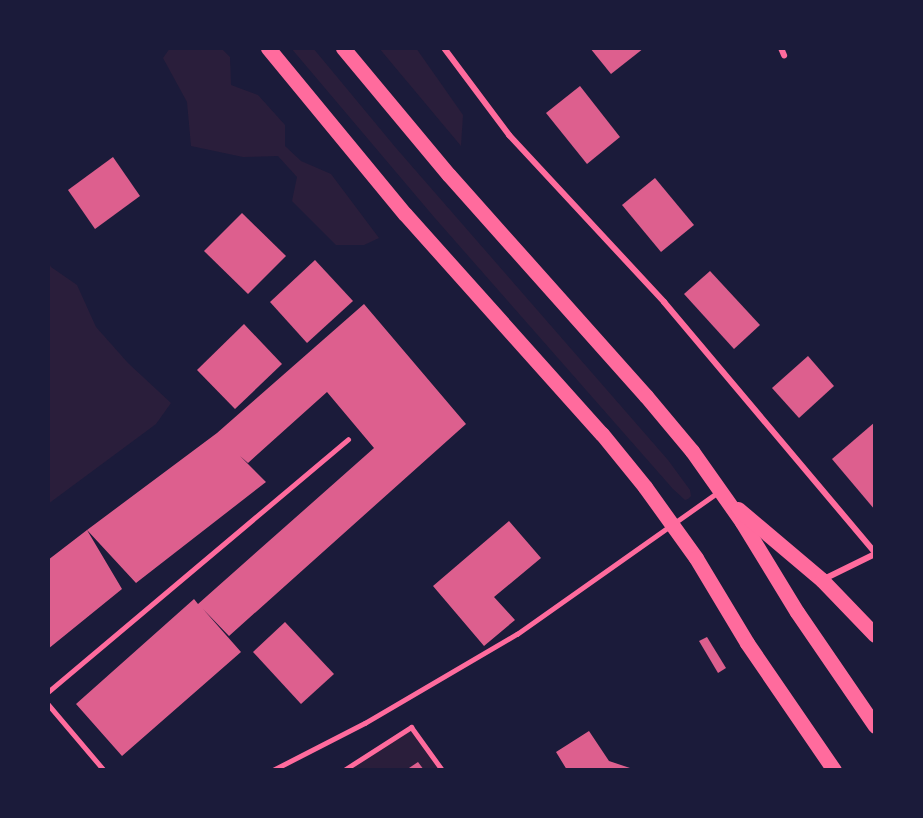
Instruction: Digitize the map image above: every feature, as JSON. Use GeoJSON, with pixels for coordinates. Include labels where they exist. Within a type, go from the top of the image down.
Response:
{"type":"FeatureCollection","features":[{"type":"Feature","properties":{"kind":"main road"},"geometry":{"type":"LineString","coordinates":[[268,48],[405,214],[602,434],[696,558],[747,643],[834,770]]}},
{"type":"Feature","properties":{"kind":"main road"},"geometry":{"type":"LineString","coordinates":[[343,48],[449,175],[666,418],[725,496],[797,612],[875,726]]}},
{"type":"Feature","properties":{"kind":"main road"},"geometry":{"type":"LineString","coordinates":[[725,496],[822,580],[875,635]]}},
{"type":"Feature","properties":{"kind":"street"},"geometry":{"type":"LineString","coordinates":[[444,48],[509,135],[664,302],[875,554],[822,580]]}},
{"type":"Feature","properties":{"kind":"street"},"geometry":{"type":"LineString","coordinates":[[344,770],[411,727],[442,770]]}},
{"type":"Feature","properties":{"kind":"lane"},"geometry":{"type":"LineString","coordinates":[[48,692],[348,439]]}},
{"type":"Feature","properties":{"kind":"lane"},"geometry":{"type":"LineString","coordinates":[[273,770],[365,723],[517,634],[673,525],[725,496]]}},
{"type":"Feature","properties":{"kind":"lane"},"geometry":{"type":"LineString","coordinates":[[48,704],[104,770]]}},
{"type":"Feature","properties":{"kind":"shaded area"},"geometry":{"type":"Polygon","coordinates":[[[170,48],[221,48],[230,57],[231,85],[258,95],[285,125],[285,146],[301,161],[331,174],[379,238],[364,245],[336,245],[292,201],[297,177],[278,156],[243,157],[191,146],[187,102],[163,58],[170,48]]]}},
{"type":"Feature","properties":{"kind":"shaded area"},"geometry":{"type":"Polygon","coordinates":[[[291,48],[313,48],[396,148],[668,460],[690,490],[691,496],[688,499],[685,500],[673,489],[434,217],[291,48]]]}},
{"type":"Feature","properties":{"kind":"shaded area"},"geometry":{"type":"Polygon","coordinates":[[[379,48],[416,48],[463,115],[461,146],[379,48]]]}},
{"type":"Feature","properties":{"kind":"shaded area"},"geometry":{"type":"Polygon","coordinates":[[[48,261],[51,267],[77,285],[96,327],[128,363],[171,403],[156,424],[48,504],[48,261]]]}},
{"type":"Feature","properties":{"kind":"shaded area"},"geometry":{"type":"Polygon","coordinates":[[[410,729],[439,770],[346,770],[410,729]]]}},
{"type":"Feature","properties":{"kind":"building"},"geometry":{"type":"Polygon","coordinates":[[[590,48],[644,48],[611,74],[590,48]]]}},
{"type":"Feature","properties":{"kind":"building"},"geometry":{"type":"Polygon","coordinates":[[[580,86],[620,137],[587,164],[546,113],[580,86]]]}},
{"type":"Feature","properties":{"kind":"building"},"geometry":{"type":"Polygon","coordinates":[[[113,157],[140,196],[95,229],[68,190],[113,157]]]}},
{"type":"Feature","properties":{"kind":"building"},"geometry":{"type":"Polygon","coordinates":[[[655,178],[694,225],[661,252],[622,205],[655,178]]]}},
{"type":"Feature","properties":{"kind":"building"},"geometry":{"type":"Polygon","coordinates":[[[242,213],[286,256],[248,294],[204,251],[242,213]]]}},
{"type":"Feature","properties":{"kind":"building"},"geometry":{"type":"Polygon","coordinates":[[[315,260],[353,301],[307,343],[270,302],[315,260]]]}},
{"type":"Feature","properties":{"kind":"building"},"geometry":{"type":"Polygon","coordinates":[[[710,271],[760,325],[734,349],[684,294],[710,271]]]}},
{"type":"Feature","properties":{"kind":"building"},"geometry":{"type":"Polygon","coordinates":[[[364,304],[466,424],[229,636],[203,609],[241,652],[122,756],[76,704],[194,599],[198,604],[374,448],[327,392],[248,463],[240,456],[266,482],[136,583],[87,530],[217,433],[364,304]]]}},
{"type":"Feature","properties":{"kind":"building"},"geometry":{"type":"Polygon","coordinates":[[[244,324],[282,364],[235,409],[197,370],[244,324]]]}},
{"type":"Feature","properties":{"kind":"building"},"geometry":{"type":"Polygon","coordinates":[[[808,356],[834,386],[799,418],[772,388],[808,356]]]}},
{"type":"Feature","properties":{"kind":"building"},"geometry":{"type":"Polygon","coordinates":[[[875,422],[875,510],[832,459],[875,422]]]}},
{"type":"Feature","properties":{"kind":"building"},"geometry":{"type":"Polygon","coordinates":[[[509,521],[541,558],[494,597],[515,620],[484,646],[433,586],[509,521]]]}},
{"type":"Feature","properties":{"kind":"building"},"geometry":{"type":"Polygon","coordinates":[[[87,530],[122,589],[48,649],[48,560],[87,530]]]}},
{"type":"Feature","properties":{"kind":"building"},"geometry":{"type":"Polygon","coordinates":[[[285,622],[334,674],[301,704],[253,652],[285,622]]]}},
{"type":"Feature","properties":{"kind":"building"},"geometry":{"type":"Polygon","coordinates":[[[707,637],[726,668],[718,673],[699,641],[707,637]]]}},
{"type":"Feature","properties":{"kind":"building"},"geometry":{"type":"Polygon","coordinates":[[[589,731],[609,761],[636,770],[567,770],[556,752],[589,731]]]}},
{"type":"Feature","properties":{"kind":"building"},"geometry":{"type":"Polygon","coordinates":[[[418,762],[424,770],[406,770],[418,762]]]}}]}
